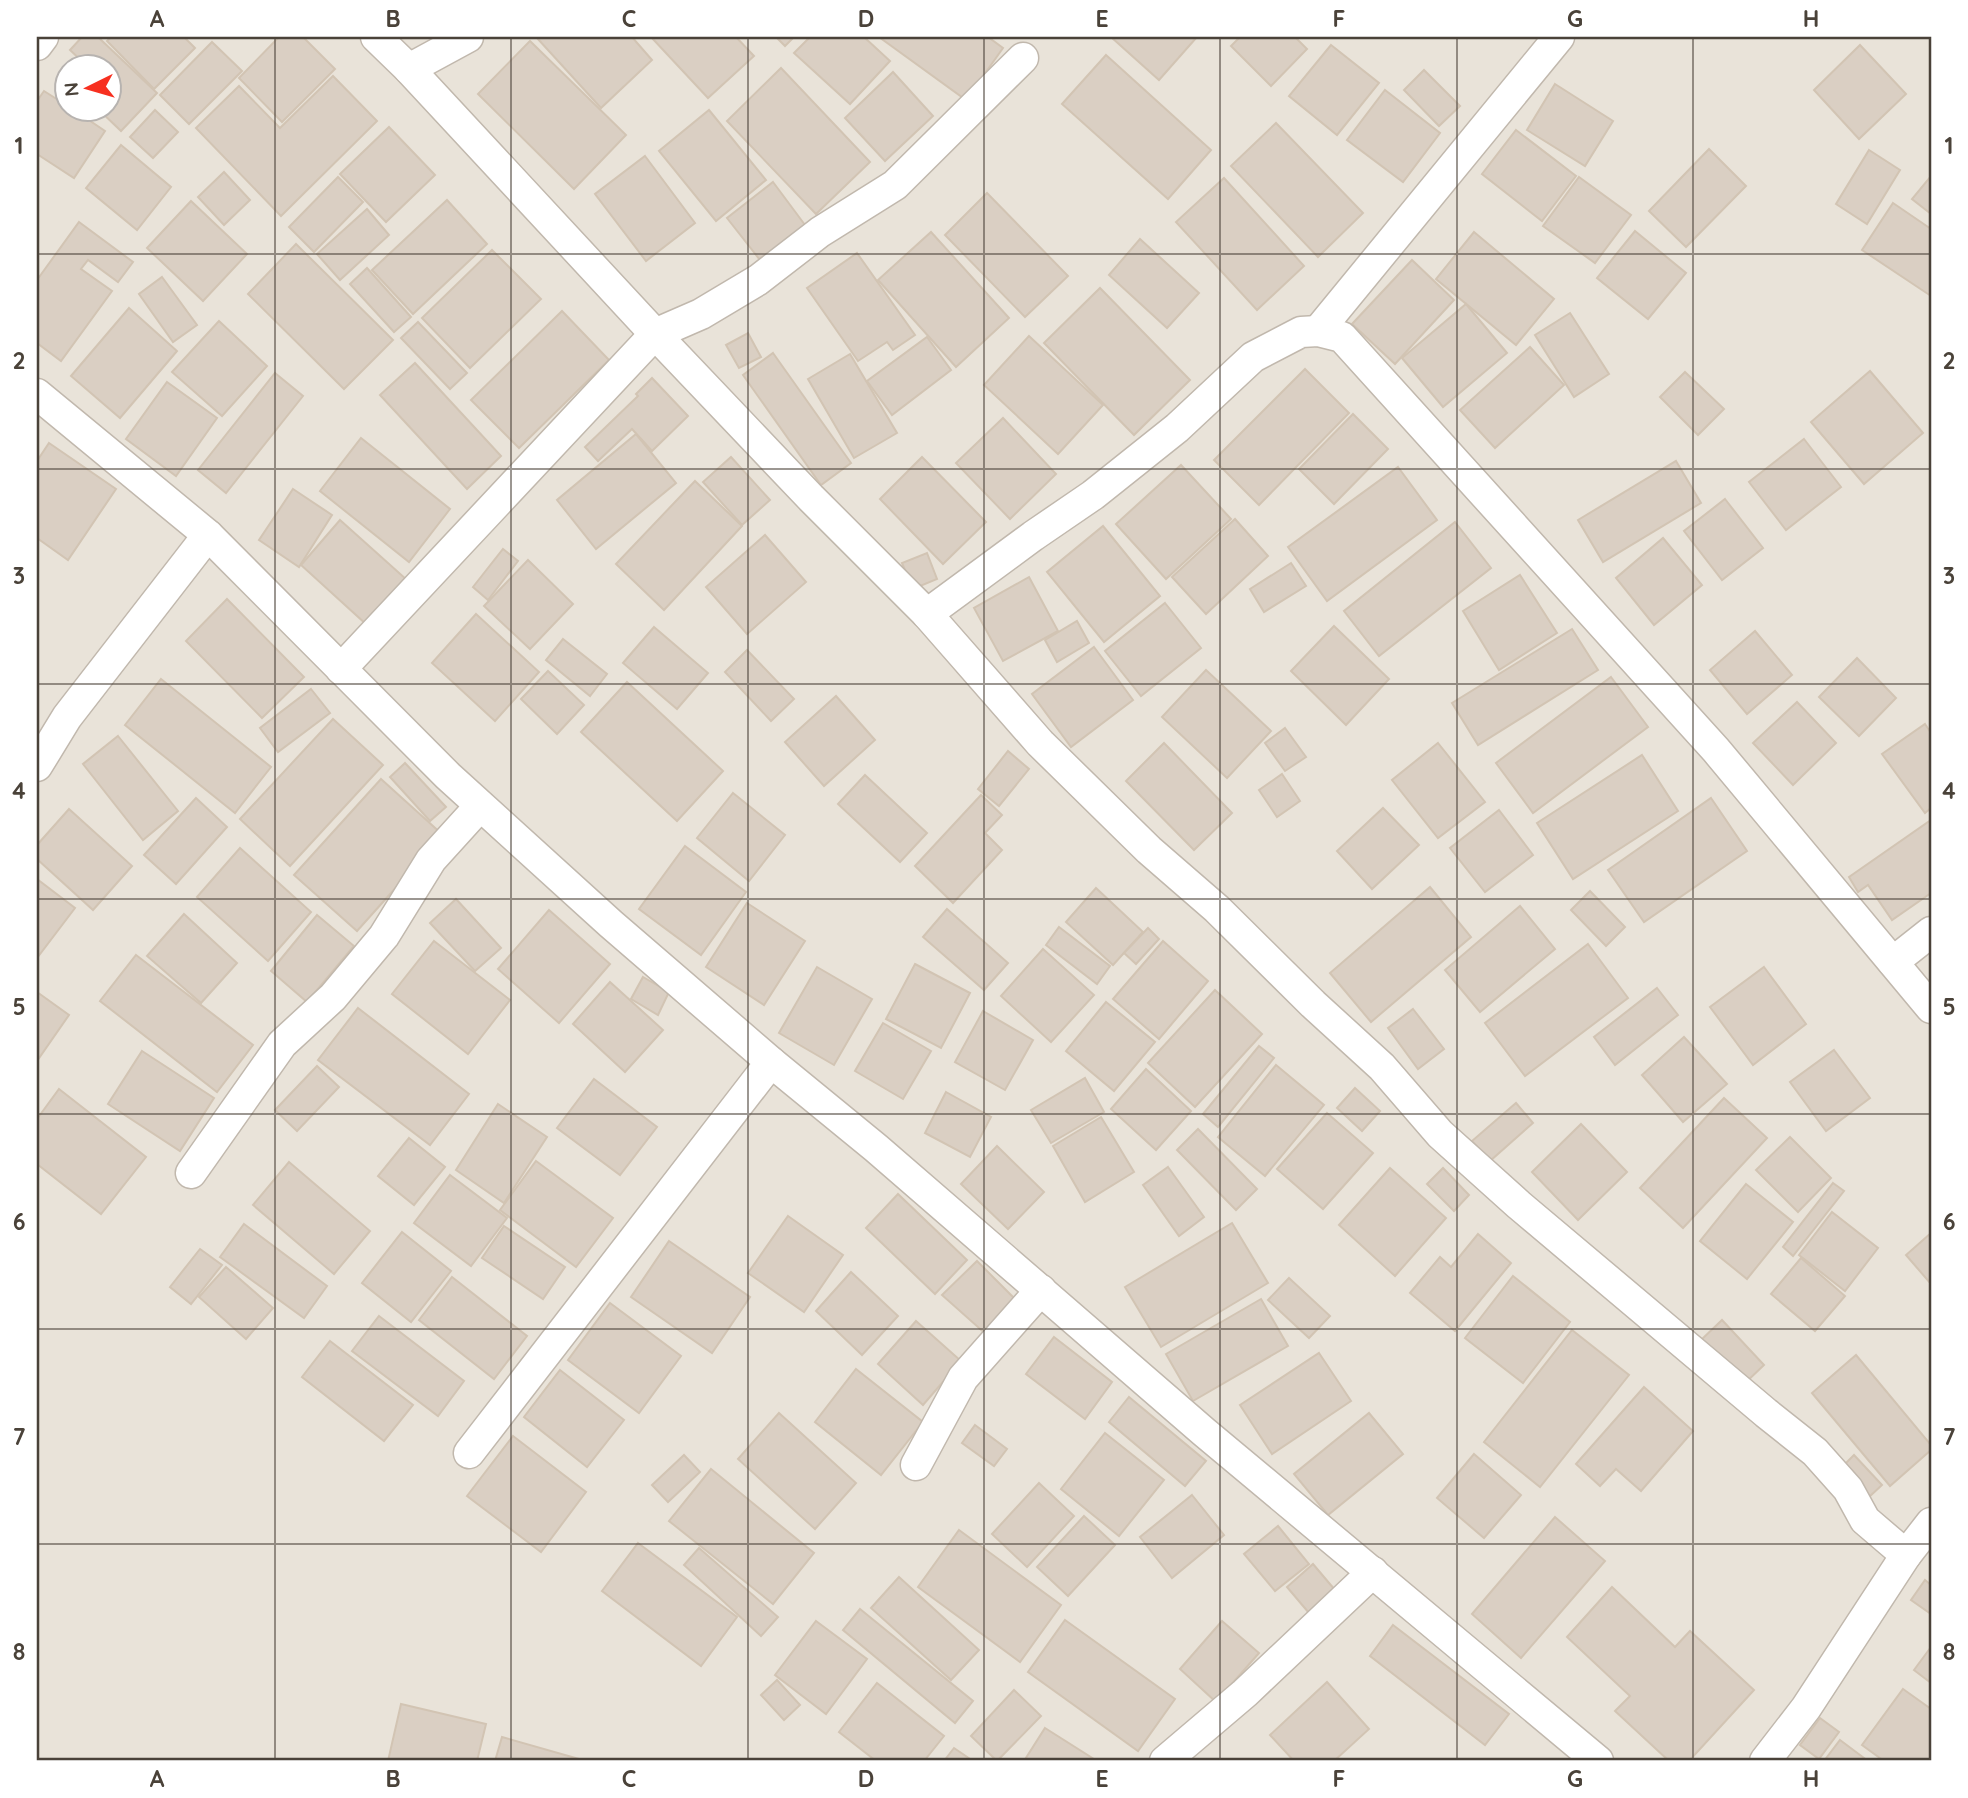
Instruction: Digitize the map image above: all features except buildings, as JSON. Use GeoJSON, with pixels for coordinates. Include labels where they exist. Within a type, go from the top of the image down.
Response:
{"type":"FeatureCollection","features":[{"type":"Feature","properties":{"kind":"street"},"geometry":{"type":"LineString","coordinates":[[37,45],[43,37]]}},
{"type":"Feature","properties":{"kind":"street"},"geometry":{"type":"LineString","coordinates":[[376,37],[811,498],[928,614],[1040,743],[1149,850],[1217,909],[1313,1004],[1382,1067],[1440,1134],[1519,1205],[1815,1452],[1848,1489],[1865,1520],[1906,1555]]}},
{"type":"Feature","properties":{"kind":"street"},"geometry":{"type":"LineString","coordinates":[[409,69],[468,37]]}},
{"type":"Feature","properties":{"kind":"street"},"geometry":{"type":"LineString","coordinates":[[1318,331],[1559,37]]}},
{"type":"Feature","properties":{"kind":"street"},"geometry":{"type":"LineString","coordinates":[[341,669],[655,334],[701,314],[758,280],[820,232],[895,185],[1023,58]]}},
{"type":"Feature","properties":{"kind":"street"},"geometry":{"type":"LineString","coordinates":[[928,614],[1093,495],[1177,428],[1254,357],[1301,332],[1318,331],[1342,337],[1716,750],[1931,1008]]}},
{"type":"Feature","properties":{"kind":"street"},"geometry":{"type":"LineString","coordinates":[[37,394],[208,535],[480,806],[611,924],[771,1062],[876,1148],[1204,1432],[1598,1761]]}},
{"type":"Feature","properties":{"kind":"street"},"geometry":{"type":"LineString","coordinates":[[37,766],[67,717],[208,535]]}},
{"type":"Feature","properties":{"kind":"street"},"geometry":{"type":"LineString","coordinates":[[191,1173],[282,1044],[333,997],[384,936],[431,860],[480,806]]}},
{"type":"Feature","properties":{"kind":"street"},"geometry":{"type":"LineString","coordinates":[[1893,962],[1931,932]]}},
{"type":"Feature","properties":{"kind":"street"},"geometry":{"type":"LineString","coordinates":[[469,1453],[771,1062]]}},
{"type":"Feature","properties":{"kind":"street"},"geometry":{"type":"LineString","coordinates":[[916,1465],[963,1378],[1041,1290]]}},
{"type":"Feature","properties":{"kind":"street"},"geometry":{"type":"LineString","coordinates":[[1765,1761],[1807,1708],[1906,1555],[1931,1523]]}},
{"type":"Feature","properties":{"kind":"street"},"geometry":{"type":"LineString","coordinates":[[1165,1761],[1245,1693],[1373,1572]]}},
{"type":"Feature","properties":{"kind":"shaded area"},"geometry":{"type":"Polygon","coordinates":[[[37,37],[1931,37],[1931,1761],[37,1761],[37,37]]]}}]}
